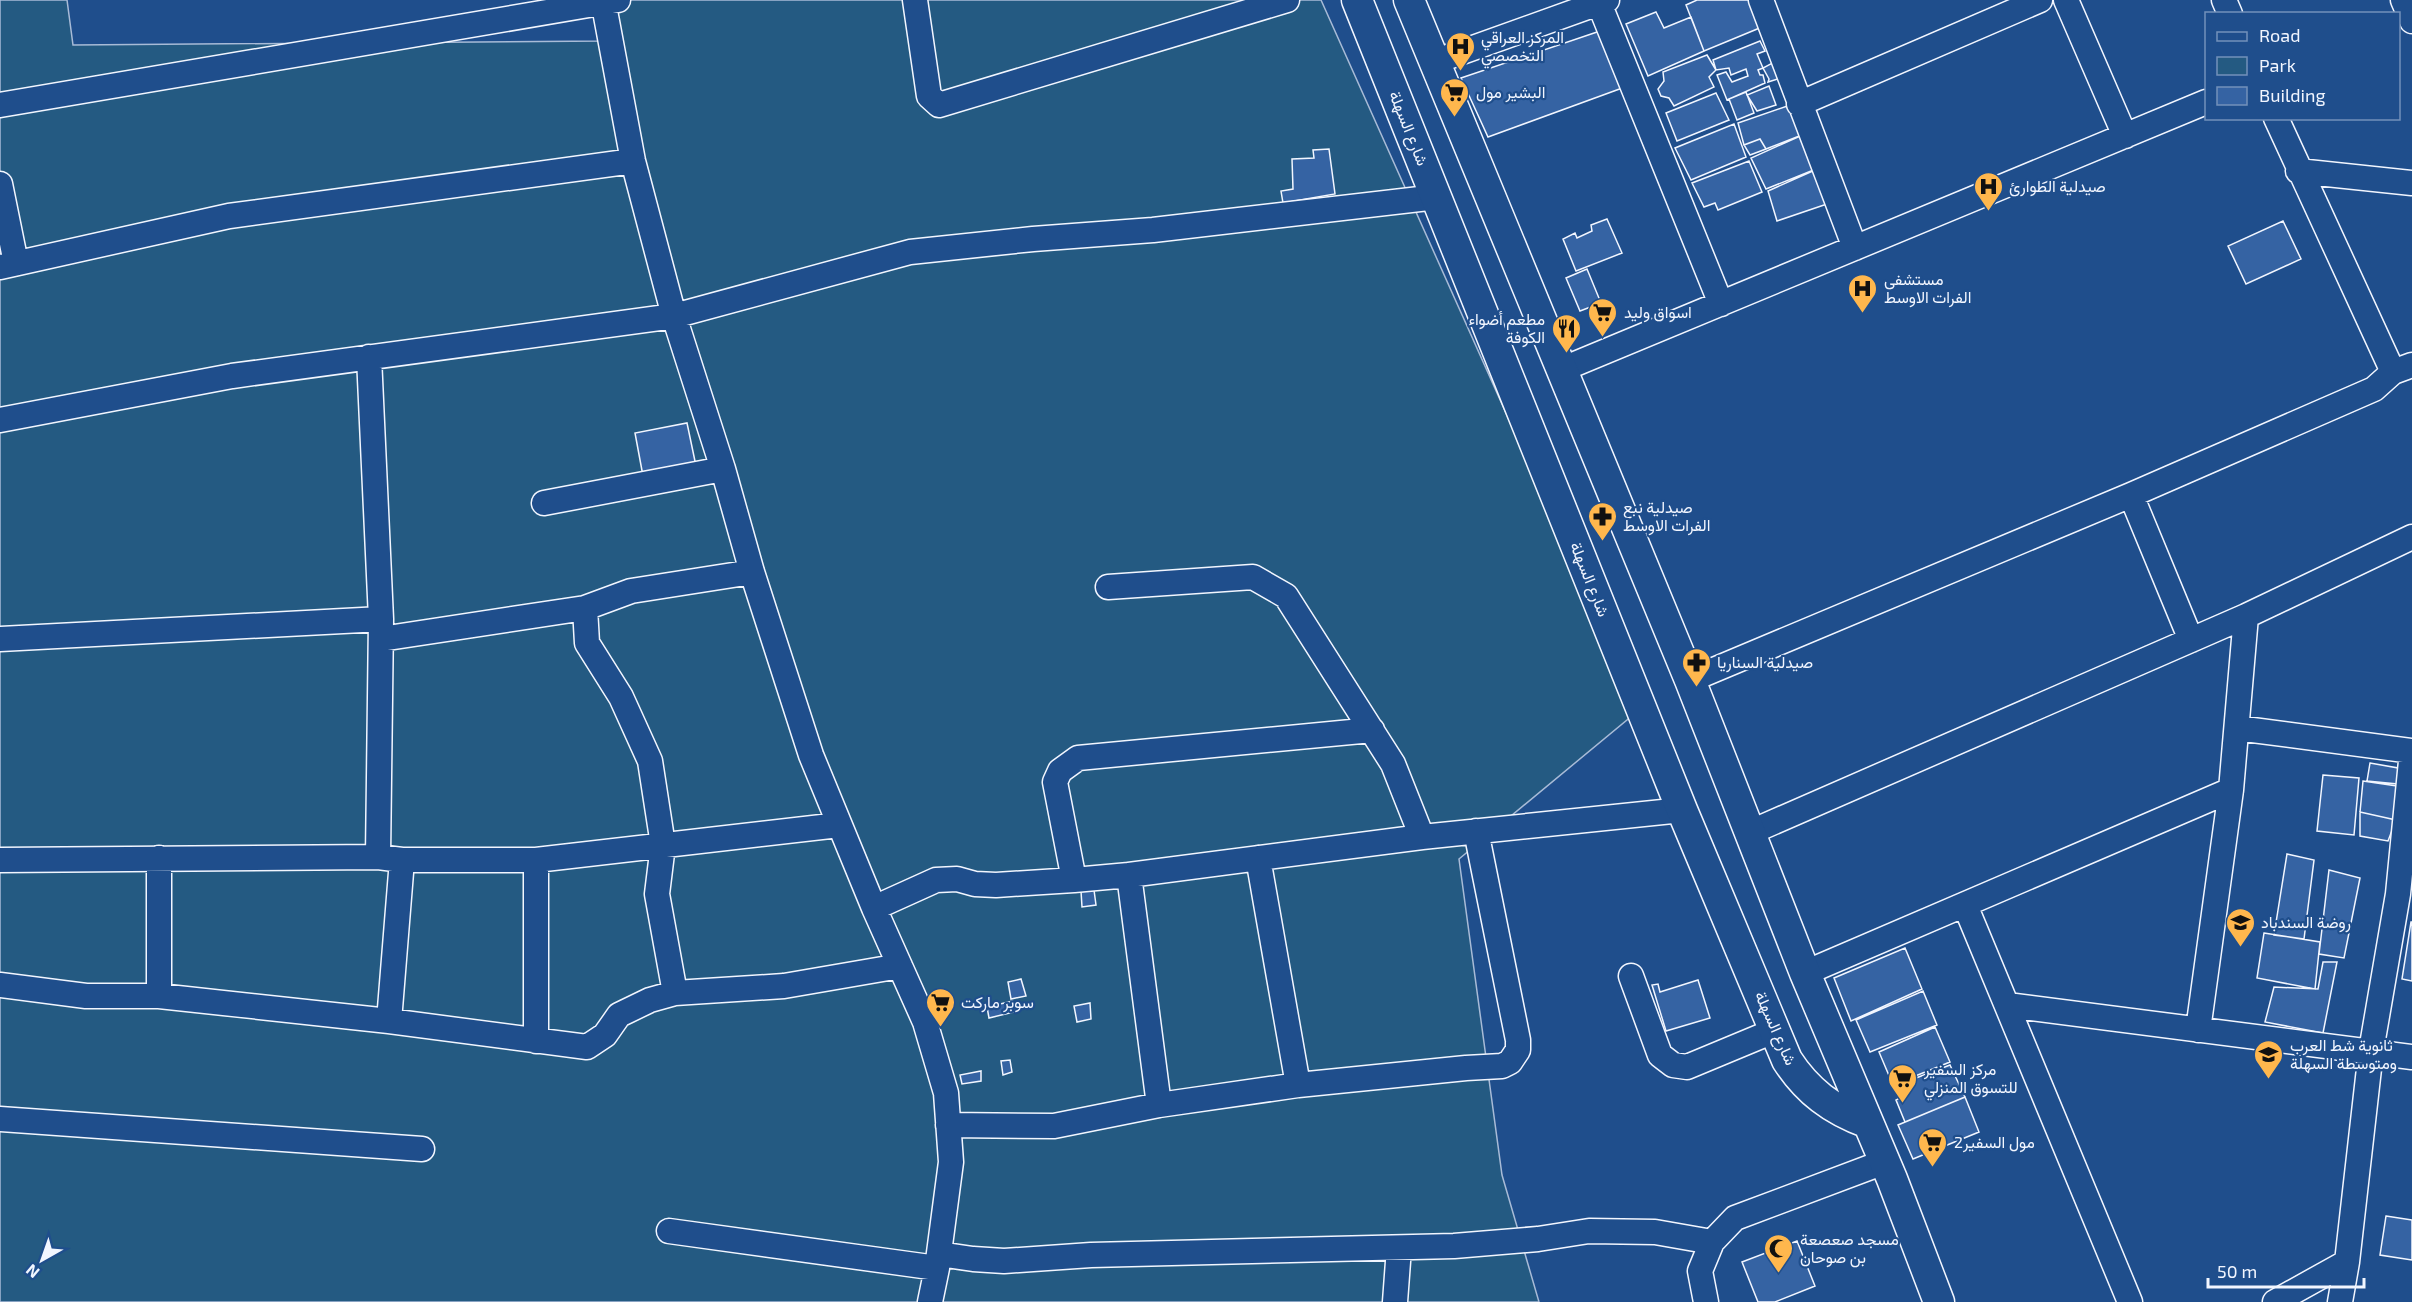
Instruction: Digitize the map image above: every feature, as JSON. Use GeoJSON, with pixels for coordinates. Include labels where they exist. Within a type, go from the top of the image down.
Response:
{"type":"FeatureCollection","features":[{"type":"Feature","properties":{"kind":"main road","name":"شارع السهلة"},"geometry":{"type":"LineString","coordinates":[[1357,0],[1682,810],[1787,1060],[1808,1088],[1835,1109],[1868,1123]]}},
{"type":"Feature","properties":{"kind":"main road"},"geometry":{"type":"LineString","coordinates":[[1409,0],[1690,680],[1805,973],[1884,1162],[1939,1302]]}},
{"type":"Feature","properties":{"kind":"street"},"geometry":{"type":"LineString","coordinates":[[915,0],[930,96],[939,105],[1287,0]]}},
{"type":"Feature","properties":{"kind":"street"},"geometry":{"type":"LineString","coordinates":[[1761,0],[1855,248]]}},
{"type":"Feature","properties":{"kind":"street"},"geometry":{"type":"LineString","coordinates":[[1799,104],[2040,0]]}},
{"type":"Feature","properties":{"kind":"street"},"geometry":{"type":"LineString","coordinates":[[2067,0],[2125,136]]}},
{"type":"Feature","properties":{"kind":"street"},"geometry":{"type":"LineString","coordinates":[[2403,0],[2412,21]]}},
{"type":"Feature","properties":{"kind":"street"},"geometry":{"type":"LineString","coordinates":[[0,105],[609,1],[633,161],[674,316],[723,469],[752,572],[811,755],[874,908],[925,1022],[946,1093],[951,1162],[938,1261],[930,1302]]}},
{"type":"Feature","properties":{"kind":"street"},"geometry":{"type":"LineString","coordinates":[[1434,62],[1603,2],[1721,304]]}},
{"type":"Feature","properties":{"kind":"street"},"geometry":{"type":"LineString","coordinates":[[1563,369],[2205,102]]}},
{"type":"Feature","properties":{"kind":"street"},"geometry":{"type":"LineString","coordinates":[[1690,680],[2132,495],[2374,389],[2402,369],[2298,171],[2277,120]]}},
{"type":"Feature","properties":{"kind":"street"},"geometry":{"type":"LineString","coordinates":[[0,184],[8,265],[230,216],[633,161]]}},
{"type":"Feature","properties":{"kind":"street"},"geometry":{"type":"LineString","coordinates":[[2298,171],[2412,183]]}},
{"type":"Feature","properties":{"kind":"street"},"geometry":{"type":"LineString","coordinates":[[0,420],[232,376],[674,316],[910,252],[1033,239],[1165,229],[1437,197]]}},
{"type":"Feature","properties":{"kind":"street"},"geometry":{"type":"LineString","coordinates":[[369,357],[381,629],[378,857]]}},
{"type":"Feature","properties":{"kind":"street"},"geometry":{"type":"LineString","coordinates":[[544,503],[723,469]]}},
{"type":"Feature","properties":{"kind":"street"},"geometry":{"type":"LineString","coordinates":[[2132,495],[2191,640]]}},
{"type":"Feature","properties":{"kind":"street"},"geometry":{"type":"LineString","coordinates":[[1751,832],[2246,616],[2412,537]]}},
{"type":"Feature","properties":{"kind":"street"},"geometry":{"type":"LineString","coordinates":[[0,639],[381,629],[585,608],[631,591],[752,572]]}},
{"type":"Feature","properties":{"kind":"street"},"geometry":{"type":"LineString","coordinates":[[1108,587],[1254,576],[1286,596],[1393,764],[1422,837]]}},
{"type":"Feature","properties":{"kind":"street"},"geometry":{"type":"LineString","coordinates":[[585,608],[587,643],[621,697],[650,761],[663,845],[657,894],[675,993]]}},
{"type":"Feature","properties":{"kind":"street"},"geometry":{"type":"LineString","coordinates":[[2198,1030],[2231,790],[2246,616]]}},
{"type":"Feature","properties":{"kind":"street"},"geometry":{"type":"LineString","coordinates":[[2237,728],[2412,751],[2405,895],[2371,1051],[2347,1262],[2340,1302]]}},
{"type":"Feature","properties":{"kind":"street"},"geometry":{"type":"LineString","coordinates":[[1074,880],[1055,782],[1060,771],[1078,758],[1372,730]]}},
{"type":"Feature","properties":{"kind":"street"},"geometry":{"type":"LineString","coordinates":[[1805,973],[2231,790]]}},
{"type":"Feature","properties":{"kind":"street"},"geometry":{"type":"LineString","coordinates":[[874,908],[936,880],[957,879],[975,884],[996,885],[1129,875],[1422,837],[1682,810]]}},
{"type":"Feature","properties":{"kind":"street"},"geometry":{"type":"LineString","coordinates":[[0,860],[378,857],[402,860],[536,860],[839,825]]}},
{"type":"Feature","properties":{"kind":"street"},"geometry":{"type":"LineString","coordinates":[[948,1125],[1054,1125],[1159,1105],[1298,1085],[1502,1066],[1510,1062],[1518,1050],[1516,1028],[1476,831]]}},
{"type":"Feature","properties":{"kind":"street"},"geometry":{"type":"LineString","coordinates":[[159,858],[159,996]]}},
{"type":"Feature","properties":{"kind":"street"},"geometry":{"type":"LineString","coordinates":[[1258,858],[1298,1085]]}},
{"type":"Feature","properties":{"kind":"street"},"geometry":{"type":"LineString","coordinates":[[389,1021],[402,860]]}},
{"type":"Feature","properties":{"kind":"street"},"geometry":{"type":"LineString","coordinates":[[536,860],[536,1041]]}},
{"type":"Feature","properties":{"kind":"street"},"geometry":{"type":"LineString","coordinates":[[1129,875],[1159,1105]]}},
{"type":"Feature","properties":{"kind":"street"},"geometry":{"type":"LineString","coordinates":[[1965,905],[2130,1302]]}},
{"type":"Feature","properties":{"kind":"street"},"geometry":{"type":"LineString","coordinates":[[0,985],[86,996],[159,996],[389,1021],[587,1047],[605,1035],[619,1015],[650,1000],[675,993],[784,986],[900,966]]}},
{"type":"Feature","properties":{"kind":"street"},"geometry":{"type":"LineString","coordinates":[[1631,976],[1660,1055],[1673,1065],[1687,1067],[1776,1030]]}},
{"type":"Feature","properties":{"kind":"street"},"geometry":{"type":"LineString","coordinates":[[2007,1005],[2412,1057]]}},
{"type":"Feature","properties":{"kind":"street"},"geometry":{"type":"LineString","coordinates":[[0,1119],[422,1149]]}},
{"type":"Feature","properties":{"kind":"street"},"geometry":{"type":"LineString","coordinates":[[1706,1302],[1700,1270],[1712,1242],[1735,1218],[1884,1162]]}},
{"type":"Feature","properties":{"kind":"street"},"geometry":{"type":"LineString","coordinates":[[669,1231],[938,1261],[973,1259],[1004,1261],[1091,1255],[1399,1248],[1506,1242],[1589,1231],[1655,1232],[1712,1242]]}},
{"type":"Feature","properties":{"kind":"street"},"geometry":{"type":"LineString","coordinates":[[1395,1302],[1399,1248]]}},
{"type":"Feature","properties":{"kind":"street"},"geometry":{"type":"LineString","coordinates":[[2275,1302],[2347,1262]]}},
{"type":"Feature","properties":{"kind":"green space"},"geometry":{"type":"Polygon","coordinates":[[[0,0],[67,0],[73,45],[604,41],[607,0],[1321,0],[1639,710],[1459,859],[1502,1175],[1539,1302],[0,1302],[0,0]]]}},
{"type":"Feature","properties":{"kind":"building"},"geometry":{"type":"Polygon","coordinates":[[[1697,0],[1751,0],[1762,27],[1704,51],[1686,5],[1697,0]]]}},
{"type":"Feature","properties":{"kind":"building"},"geometry":{"type":"Polygon","coordinates":[[[1656,12],[1664,28],[1691,17],[1704,51],[1648,76],[1626,24],[1656,12]]]}},
{"type":"Feature","properties":{"kind":"building"},"geometry":{"type":"Polygon","coordinates":[[[1603,30],[1625,87],[1488,137],[1461,78],[1603,30]]]}},
{"type":"Feature","properties":{"kind":"building"},"geometry":{"type":"Polygon","coordinates":[[[1760,41],[1765,51],[1757,54],[1763,68],[1758,70],[1760,75],[1763,75],[1765,83],[1727,100],[1717,75],[1726,72],[1732,82],[1748,76],[1746,69],[1731,75],[1729,68],[1716,70],[1713,60],[1760,41]]]}},
{"type":"Feature","properties":{"kind":"building"},"geometry":{"type":"Polygon","coordinates":[[[1707,55],[1716,70],[1709,77],[1714,87],[1674,106],[1669,98],[1661,96],[1658,89],[1664,81],[1663,72],[1707,55]]]}},
{"type":"Feature","properties":{"kind":"building"},"geometry":{"type":"Polygon","coordinates":[[[1780,59],[1784,77],[1768,82],[1769,79],[1763,68],[1780,59]]]}},
{"type":"Feature","properties":{"kind":"building"},"geometry":{"type":"Polygon","coordinates":[[[1769,86],[1776,105],[1757,111],[1747,95],[1769,86]]]}},
{"type":"Feature","properties":{"kind":"building"},"geometry":{"type":"Polygon","coordinates":[[[1746,92],[1754,113],[1737,120],[1729,99],[1746,92]]]}},
{"type":"Feature","properties":{"kind":"building"},"geometry":{"type":"Polygon","coordinates":[[[1716,93],[1729,120],[1677,141],[1666,113],[1716,93]]]}},
{"type":"Feature","properties":{"kind":"building"},"geometry":{"type":"Polygon","coordinates":[[[1796,103],[1807,133],[1766,149],[1760,139],[1744,145],[1738,123],[1796,103]]]}},
{"type":"Feature","properties":{"kind":"building"},"geometry":{"type":"Polygon","coordinates":[[[1734,124],[1746,157],[1691,180],[1675,148],[1734,124]]]}},
{"type":"Feature","properties":{"kind":"building"},"geometry":{"type":"Polygon","coordinates":[[[1807,133],[1821,167],[1766,189],[1751,158],[1807,133]]]}},
{"type":"Feature","properties":{"kind":"building"},"geometry":{"type":"Polygon","coordinates":[[[1760,139],[1766,149],[1750,155],[1744,145],[1760,139]]]}},
{"type":"Feature","properties":{"kind":"building"},"geometry":{"type":"Polygon","coordinates":[[[1329,149],[1335,194],[1283,203],[1281,191],[1293,189],[1292,159],[1314,158],[1313,150],[1329,149]]]}},
{"type":"Feature","properties":{"kind":"building"},"geometry":{"type":"Polygon","coordinates":[[[1749,161],[1762,192],[1718,210],[1715,203],[1704,207],[1692,183],[1749,161]]]}},
{"type":"Feature","properties":{"kind":"building"},"geometry":{"type":"Polygon","coordinates":[[[1815,170],[1827,204],[1777,221],[1768,191],[1815,170]]]}},
{"type":"Feature","properties":{"kind":"building"},"geometry":{"type":"Polygon","coordinates":[[[1607,219],[1622,253],[1576,271],[1563,239],[1575,233],[1577,238],[1592,231],[1591,225],[1607,219]]]}},
{"type":"Feature","properties":{"kind":"building"},"geometry":{"type":"Polygon","coordinates":[[[2283,221],[2301,259],[2246,284],[2228,246],[2283,221]]]}},
{"type":"Feature","properties":{"kind":"building"},"geometry":{"type":"Polygon","coordinates":[[[1587,269],[1601,303],[1580,311],[1566,278],[1587,269]]]}},
{"type":"Feature","properties":{"kind":"building"},"geometry":{"type":"Polygon","coordinates":[[[687,423],[696,466],[643,476],[635,433],[687,423]]]}},
{"type":"Feature","properties":{"kind":"building"},"geometry":{"type":"Polygon","coordinates":[[[2370,763],[2398,768],[2398,784],[2367,781],[2370,763]]]}},
{"type":"Feature","properties":{"kind":"building"},"geometry":{"type":"Polygon","coordinates":[[[2323,775],[2359,778],[2354,835],[2317,831],[2323,775]]]}},
{"type":"Feature","properties":{"kind":"building"},"geometry":{"type":"Polygon","coordinates":[[[2363,781],[2397,786],[2396,820],[2360,812],[2363,781]]]}},
{"type":"Feature","properties":{"kind":"building"},"geometry":{"type":"Polygon","coordinates":[[[2360,812],[2396,820],[2388,841],[2360,836],[2360,812]]]}},
{"type":"Feature","properties":{"kind":"building"},"geometry":{"type":"Polygon","coordinates":[[[2287,854],[2314,860],[2304,939],[2274,935],[2287,854]]]}},
{"type":"Feature","properties":{"kind":"building"},"geometry":{"type":"Polygon","coordinates":[[[2329,870],[2360,878],[2344,958],[2319,954],[2329,870]]]}},
{"type":"Feature","properties":{"kind":"building"},"geometry":{"type":"Polygon","coordinates":[[[1094,890],[1096,905],[1082,907],[1081,891],[1094,890]]]}},
{"type":"Feature","properties":{"kind":"building"},"geometry":{"type":"Polygon","coordinates":[[[2236,911],[2250,913],[2248,930],[2234,927],[2236,911]]]}},
{"type":"Feature","properties":{"kind":"building"},"geometry":{"type":"Polygon","coordinates":[[[2412,922],[2412,981],[2402,979],[2412,922]]]}},
{"type":"Feature","properties":{"kind":"building"},"geometry":{"type":"Polygon","coordinates":[[[2264,933],[2320,942],[2315,989],[2257,978],[2264,933]]]}},
{"type":"Feature","properties":{"kind":"building"},"geometry":{"type":"Polygon","coordinates":[[[1905,948],[1922,989],[1851,1021],[1834,978],[1905,948]]]}},
{"type":"Feature","properties":{"kind":"building"},"geometry":{"type":"Polygon","coordinates":[[[2323,962],[2337,962],[2323,1033],[2265,1022],[2274,987],[2318,989],[2323,962]]]}},
{"type":"Feature","properties":{"kind":"building"},"geometry":{"type":"Polygon","coordinates":[[[1021,979],[1026,996],[1011,999],[1008,982],[1021,979]]]}},
{"type":"Feature","properties":{"kind":"building"},"geometry":{"type":"Polygon","coordinates":[[[1698,980],[1710,1018],[1666,1031],[1652,985],[1658,984],[1660,992],[1698,980]]]}},
{"type":"Feature","properties":{"kind":"building"},"geometry":{"type":"Polygon","coordinates":[[[1923,991],[1937,1025],[1870,1052],[1856,1020],[1923,991]]]}},
{"type":"Feature","properties":{"kind":"building"},"geometry":{"type":"Polygon","coordinates":[[[1013,1001],[1014,1012],[989,1018],[987,1007],[1013,1001]]]}},
{"type":"Feature","properties":{"kind":"building"},"geometry":{"type":"Polygon","coordinates":[[[1090,1003],[1091,1019],[1077,1022],[1074,1006],[1090,1003]]]}},
{"type":"Feature","properties":{"kind":"building"},"geometry":{"type":"Polygon","coordinates":[[[1935,1027],[1950,1062],[1893,1085],[1879,1052],[1935,1027]]]}},
{"type":"Feature","properties":{"kind":"building"},"geometry":{"type":"Polygon","coordinates":[[[1010,1060],[1012,1072],[1003,1075],[1001,1061],[1010,1060]]]}},
{"type":"Feature","properties":{"kind":"building"},"geometry":{"type":"Polygon","coordinates":[[[1950,1065],[1965,1097],[1905,1122],[1896,1100],[1900,1098],[1895,1086],[1950,1065]]]}},
{"type":"Feature","properties":{"kind":"building"},"geometry":{"type":"Polygon","coordinates":[[[981,1071],[981,1081],[962,1084],[960,1075],[981,1071]]]}},
{"type":"Feature","properties":{"kind":"building"},"geometry":{"type":"Polygon","coordinates":[[[1965,1097],[1979,1132],[1913,1159],[1898,1125],[1965,1097]]]}},
{"type":"Feature","properties":{"kind":"building"},"geometry":{"type":"Polygon","coordinates":[[[2386,1216],[2412,1220],[2412,1260],[2380,1255],[2386,1216]]]}},
{"type":"Feature","properties":{"kind":"building"},"geometry":{"type":"Polygon","coordinates":[[[1797,1241],[1815,1286],[1775,1302],[1758,1302],[1742,1262],[1797,1241]]]}},
{"type":"Feature","properties":{"kind":"place","name":"المركز العراقي التخصصي"},"geometry":{"type":"Point","coordinates":[1460,72]}},
{"type":"Feature","properties":{"kind":"place","name":"البشير مول"},"geometry":{"type":"Point","coordinates":[1455,118]}},
{"type":"Feature","properties":{"kind":"place","name":"صيدلية الطوارئ"},"geometry":{"type":"Point","coordinates":[1988,212]}},
{"type":"Feature","properties":{"kind":"place","name":"مستشفى الفرات الاوسط"},"geometry":{"type":"Point","coordinates":[1863,314]}},
{"type":"Feature","properties":{"kind":"place","name":"اسواق وليد"},"geometry":{"type":"Point","coordinates":[1603,338]}},
{"type":"Feature","properties":{"kind":"place","name":"مطعم أضواء الكوفة"},"geometry":{"type":"Point","coordinates":[1566,354]}},
{"type":"Feature","properties":{"kind":"place","name":"صيدلية نبع الفرات الاوسط"},"geometry":{"type":"Point","coordinates":[1602,542]}},
{"type":"Feature","properties":{"kind":"place","name":"صيدلية السناريا"},"geometry":{"type":"Point","coordinates":[1696,688]}},
{"type":"Feature","properties":{"kind":"place","name":"روضة السندباد"},"geometry":{"type":"Point","coordinates":[2240,948]}},
{"type":"Feature","properties":{"kind":"place","name":"سوبر ماركت"},"geometry":{"type":"Point","coordinates":[940,1028]}},
{"type":"Feature","properties":{"kind":"place","name":"ثانوية شط العرب ومتوسطة السهلة"},"geometry":{"type":"Point","coordinates":[2269,1080]}},
{"type":"Feature","properties":{"kind":"place","name":"مركز السفير للتسوق المنزلي"},"geometry":{"type":"Point","coordinates":[1903,1104]}},
{"type":"Feature","properties":{"kind":"place","name":"مول السفير2"},"geometry":{"type":"Point","coordinates":[1933,1168]}},
{"type":"Feature","properties":{"kind":"place","name":"مسجد صعصعة بن صوحان"},"geometry":{"type":"Point","coordinates":[1779,1274]}}]}
